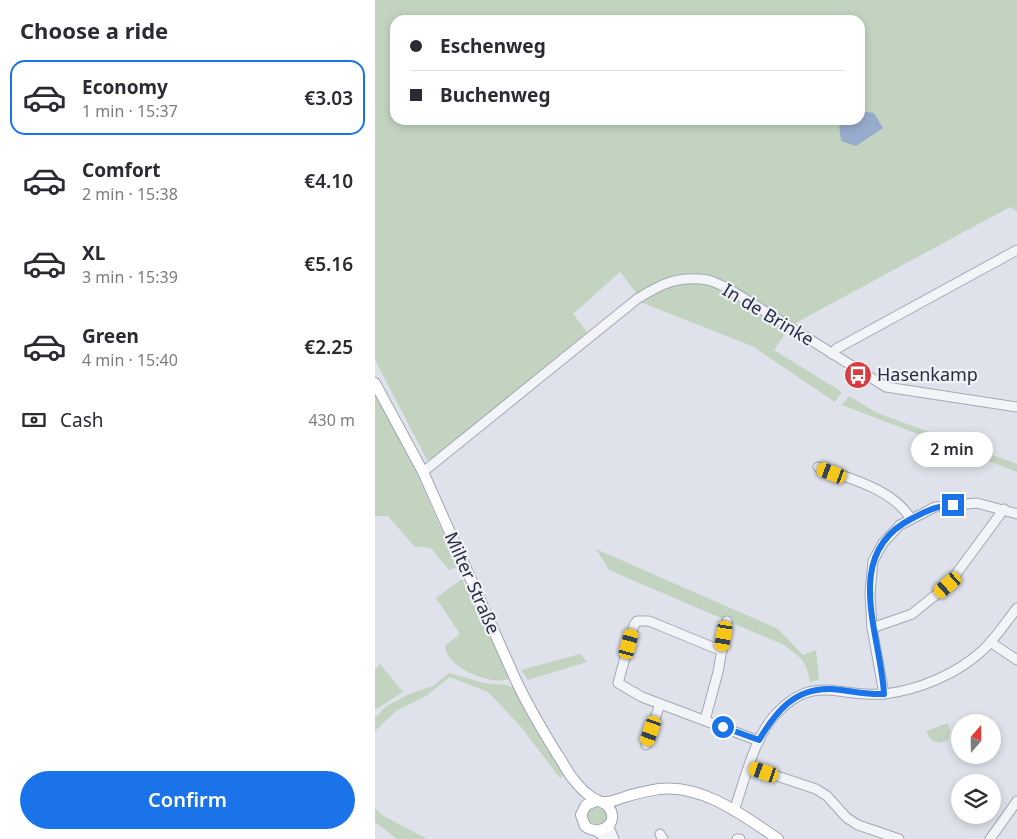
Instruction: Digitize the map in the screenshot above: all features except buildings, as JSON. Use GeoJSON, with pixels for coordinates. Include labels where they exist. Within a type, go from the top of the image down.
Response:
{"type":"FeatureCollection","features":[{"type":"Feature","properties":{"kind":"main road","name":"Milter Straße"},"geometry":{"type":"LineString","coordinates":[[375,383],[423,472],[521,690],[574,780],[588,795],[599,801]]}},
{"type":"Feature","properties":{"kind":"main road","name":"Milter Straße"},"geometry":{"type":"LineString","coordinates":[[574,780],[583,808]]}},
{"type":"Feature","properties":{"kind":"main road"},"geometry":{"type":"LineString","coordinates":[[635,795],[619,806],[603,830],[588,829],[583,823],[581,815],[583,808],[589,803],[599,801],[612,802],[625,796],[659,789],[680,790],[701,795],[734,811],[778,839]]}},
{"type":"Feature","properties":{"kind":"main road"},"geometry":{"type":"LineString","coordinates":[[599,801],[610,810],[610,821]]}},
{"type":"Feature","properties":{"kind":"street"},"geometry":{"type":"LineString","coordinates":[[832,354],[836,349],[1017,250]]}},
{"type":"Feature","properties":{"kind":"street","name":"In de Brinke"},"geometry":{"type":"LineString","coordinates":[[423,472],[637,298],[669,281],[709,280],[729,289],[886,387],[1017,407]]}},
{"type":"Feature","properties":{"kind":"street"},"geometry":{"type":"LineString","coordinates":[[818,467],[869,486],[889,496],[911,519]]}},
{"type":"Feature","properties":{"kind":"street"},"geometry":{"type":"LineString","coordinates":[[884,694],[872,628],[870,593],[873,560],[883,543],[900,525],[935,506],[977,504],[1004,509],[1017,514]]}},
{"type":"Feature","properties":{"kind":"street"},"geometry":{"type":"LineString","coordinates":[[872,628],[912,614],[948,585],[1004,509]]}},
{"type":"Feature","properties":{"kind":"street"},"geometry":{"type":"LineString","coordinates":[[734,811],[759,740],[773,718],[785,705],[810,692],[832,689],[884,694],[907,690],[946,676],[983,650],[1017,608]]}},
{"type":"Feature","properties":{"kind":"street"},"geometry":{"type":"LineString","coordinates":[[722,651],[649,621],[637,621],[634,625],[618,683],[642,697],[759,740]]}},
{"type":"Feature","properties":{"kind":"street"},"geometry":{"type":"LineString","coordinates":[[705,720],[718,672],[727,621]]}},
{"type":"Feature","properties":{"kind":"street"},"geometry":{"type":"LineString","coordinates":[[990,642],[1017,660]]}},
{"type":"Feature","properties":{"kind":"street"},"geometry":{"type":"LineString","coordinates":[[647,745],[661,704]]}},
{"type":"Feature","properties":{"kind":"street"},"geometry":{"type":"LineString","coordinates":[[749,767],[816,790],[827,796],[847,818],[858,825],[899,839]]}},
{"type":"Feature","properties":{"kind":"street"},"geometry":{"type":"LineString","coordinates":[[990,839],[1017,801]]}},
{"type":"Feature","properties":{"kind":"street"},"geometry":{"type":"LineString","coordinates":[[610,821],[615,839]]}},
{"type":"Feature","properties":{"kind":"street"},"geometry":{"type":"LineString","coordinates":[[596,831],[607,839]]}},
{"type":"Feature","properties":{"kind":"green space"},"geometry":{"type":"Polygon","coordinates":[[[375,0],[1017,0],[1017,211],[1010,207],[790,326],[774,350],[842,392],[835,402],[752,346],[640,302],[638,295],[620,272],[573,314],[588,333],[435,458],[427,460],[375,360],[375,0]]]}},
{"type":"Feature","properties":{"kind":"green space"},"geometry":{"type":"Polygon","coordinates":[[[375,393],[416,472],[458,567],[449,570],[431,548],[414,546],[388,516],[375,516],[375,393]]]}},
{"type":"Feature","properties":{"kind":"green space"},"geometry":{"type":"Polygon","coordinates":[[[849,396],[877,413],[1017,464],[1017,472],[842,405],[849,396]]]}},
{"type":"Feature","properties":{"kind":"green space"},"geometry":{"type":"Polygon","coordinates":[[[596,549],[778,629],[803,655],[816,650],[819,680],[810,682],[805,664],[784,645],[609,570],[596,549]]]}},
{"type":"Feature","properties":{"kind":"green space"},"geometry":{"type":"Polygon","coordinates":[[[462,579],[509,676],[508,679],[491,680],[470,673],[460,668],[447,654],[445,646],[460,634],[436,598],[462,579]]]}},
{"type":"Feature","properties":{"kind":"green space"},"geometry":{"type":"Polygon","coordinates":[[[580,654],[587,662],[528,680],[521,670],[580,654]]]}},
{"type":"Feature","properties":{"kind":"green space"},"geometry":{"type":"Polygon","coordinates":[[[380,664],[403,692],[375,710],[375,670],[380,664]]]}},
{"type":"Feature","properties":{"kind":"green space"},"geometry":{"type":"Polygon","coordinates":[[[449,673],[484,683],[507,685],[514,688],[565,775],[560,778],[521,727],[488,692],[450,677],[426,696],[396,711],[375,731],[375,718],[385,707],[409,694],[433,686],[449,673]]]}},
{"type":"Feature","properties":{"kind":"green space"},"geometry":{"type":"Polygon","coordinates":[[[948,723],[950,732],[948,740],[939,743],[931,740],[926,731],[948,723]]]}},
{"type":"Feature","properties":{"kind":"green space"},"geometry":{"type":"Polygon","coordinates":[[[593,806],[601,806],[607,812],[607,820],[601,826],[593,826],[587,820],[587,812],[593,806]]]}},
{"type":"Feature","properties":{"kind":"green space"},"geometry":{"type":"Polygon","coordinates":[[[375,808],[382,815],[427,839],[397,839],[375,822],[375,808]]]}},
{"type":"Feature","properties":{"kind":"water"},"geometry":{"type":"Polygon","coordinates":[[[865,112],[874,113],[883,128],[856,146],[841,141],[839,126],[865,125],[865,112]]]}},
{"type":"Feature","properties":{"kind":"place","name":"Hasenkamp"},"geometry":{"type":"Point","coordinates":[858,375]}},
{"type":"Feature","properties":{"kind":"route"},"geometry":{"type":"LineString","coordinates":[[723,727],[759,740],[773,718],[785,705],[810,692],[832,689],[884,694],[872,628],[870,593],[873,560],[879,548],[900,525],[935,506],[953,505]]}}]}
